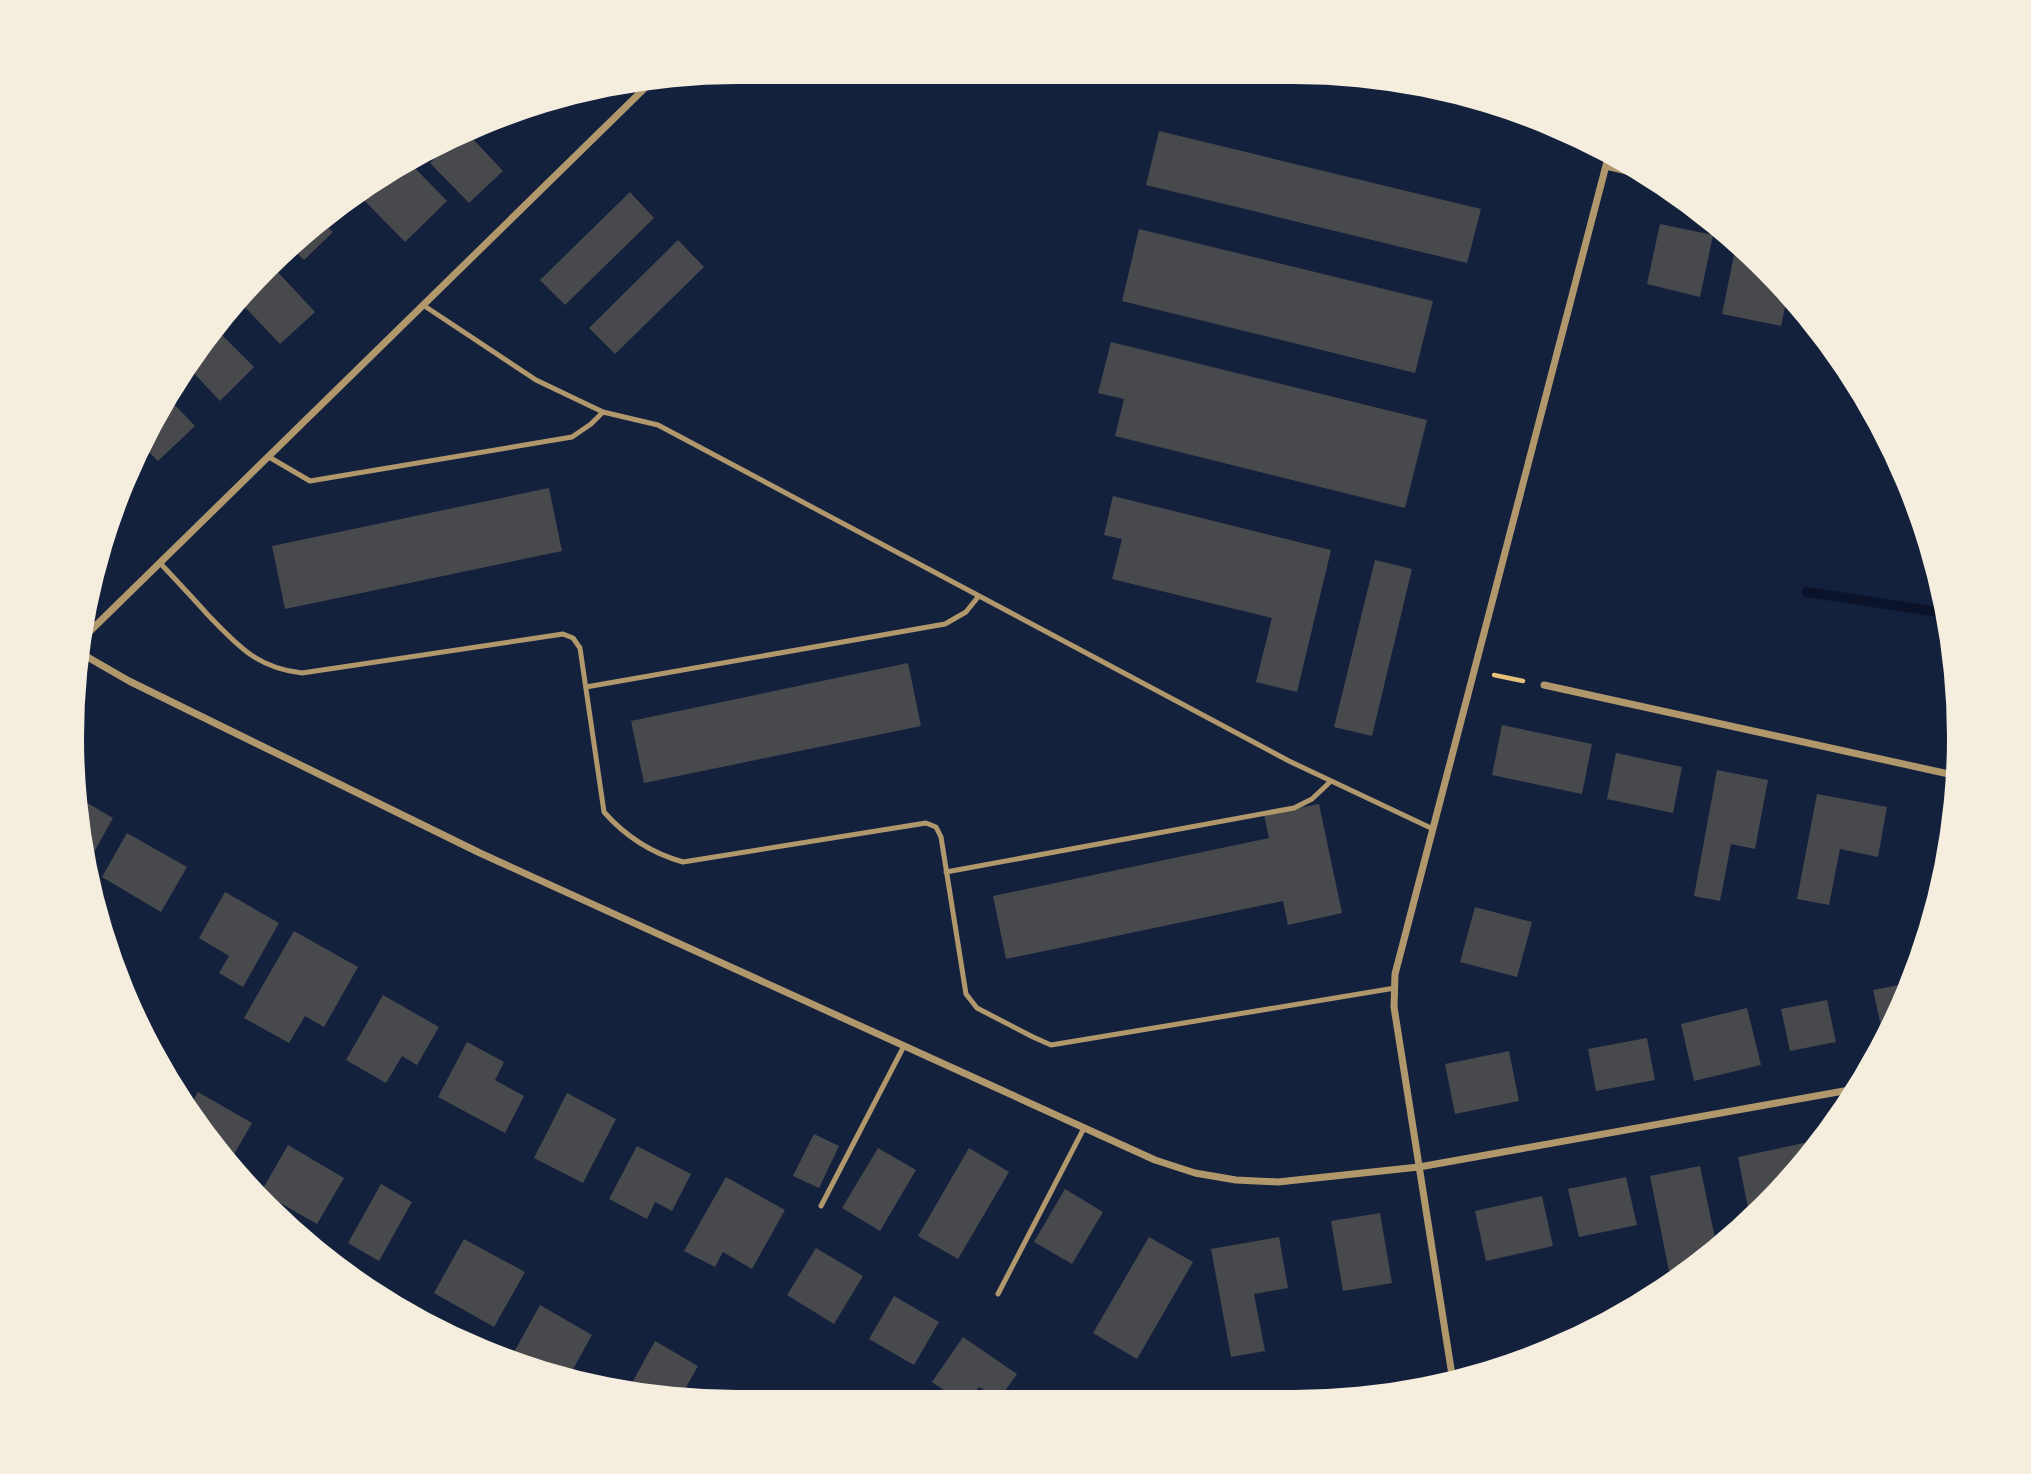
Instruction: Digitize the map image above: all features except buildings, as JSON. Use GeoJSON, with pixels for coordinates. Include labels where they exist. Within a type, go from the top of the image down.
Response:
{"type":"FeatureCollection","features":[{"type":"Feature","properties":{"kind":"street"},"geometry":{"type":"LineString","coordinates":[[94,627],[641,92]]}},
{"type":"Feature","properties":{"kind":"street"},"geometry":{"type":"LineString","coordinates":[[1451,1371],[1394,1007],[1395,974],[1606,166],[1616,168]]}},
{"type":"Feature","properties":{"kind":"street"},"geometry":{"type":"LineString","coordinates":[[89,658],[129,681],[480,853],[1155,1160],[1195,1173],[1237,1180],[1278,1182],[1419,1167],[1843,1091]]}},
{"type":"Feature","properties":{"kind":"street"},"geometry":{"type":"LineString","coordinates":[[1544,685],[1946,773]]}},
{"type":"Feature","properties":{"kind":"lane"},"geometry":{"type":"LineString","coordinates":[[424,305],[536,380],[603,412],[658,425],[1277,755],[1433,829]]}},
{"type":"Feature","properties":{"kind":"lane"},"geometry":{"type":"LineString","coordinates":[[269,457],[310,481],[572,437],[603,412]]}},
{"type":"Feature","properties":{"kind":"lane"},"geometry":{"type":"LineString","coordinates":[[160,563],[239,648],[283,671],[302,673],[563,635],[573,638],[580,648],[604,812],[619,829],[664,857],[683,862],[926,823],[936,828],[941,837],[966,994],[977,1008],[1051,1045],[1395,988]]}},
{"type":"Feature","properties":{"kind":"lane"},"geometry":{"type":"LineString","coordinates":[[586,687],[945,624],[966,612],[978,597]]}},
{"type":"Feature","properties":{"kind":"lane"},"geometry":{"type":"LineString","coordinates":[[946,872],[1294,808],[1312,799],[1331,781]]}},
{"type":"Feature","properties":{"kind":"lane"},"geometry":{"type":"LineString","coordinates":[[821,1206],[904,1046]]}},
{"type":"Feature","properties":{"kind":"lane"},"geometry":{"type":"LineString","coordinates":[[998,1294],[1084,1128]]}},
{"type":"Feature","properties":{"kind":"path"},"geometry":{"type":"LineString","coordinates":[[1475,672],[1544,685]]}},
{"type":"Feature","properties":{"kind":"waterway"},"geometry":{"type":"LineString","coordinates":[[1807,592],[1934,611]]}}]}
